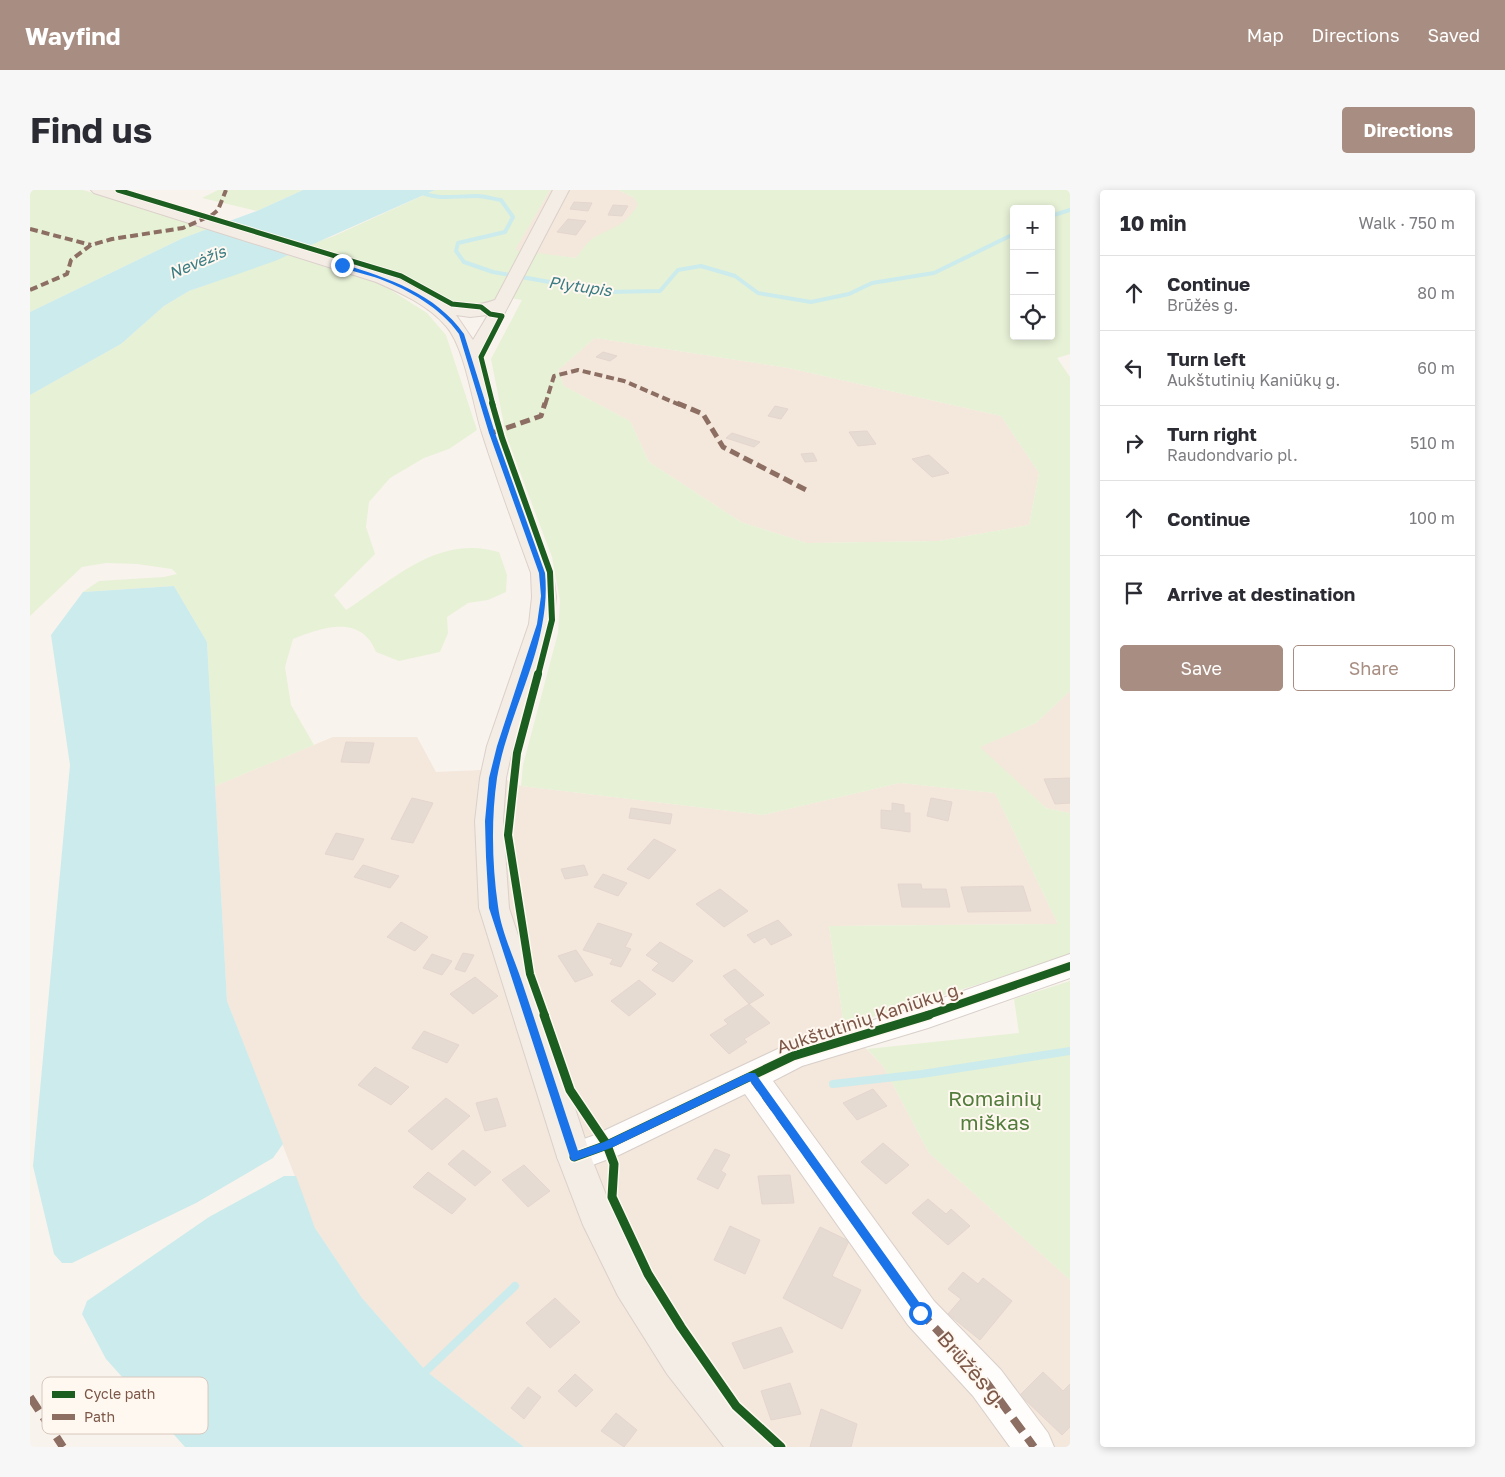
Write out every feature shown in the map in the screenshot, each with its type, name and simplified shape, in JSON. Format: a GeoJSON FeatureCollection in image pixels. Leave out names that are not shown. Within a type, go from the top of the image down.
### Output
{"type":"FeatureCollection","features":[{"type":"Feature","properties":{"kind":"main road"},"geometry":{"type":"LineString","coordinates":[[99,190],[174,212],[397,284],[436,307],[454,323],[466,343],[492,433],[542,573],[544,596],[541,624],[500,746],[493,778],[489,821],[494,908],[574,1156],[601,1225],[631,1284],[680,1362],[728,1423],[751,1447]]}},
{"type":"Feature","properties":{"kind":"main road"},"geometry":{"type":"LineString","coordinates":[[471,360],[561,190]]}},
{"type":"Feature","properties":{"kind":"main road"},"geometry":{"type":"LineString","coordinates":[[436,307],[470,312],[499,310]]}},
{"type":"Feature","properties":{"kind":"main road"},"geometry":{"type":"LineString","coordinates":[[454,323],[483,320],[499,310]]}},
{"type":"Feature","properties":{"kind":"main road"},"geometry":{"type":"LineString","coordinates":[[454,323],[470,312]]}},
{"type":"Feature","properties":{"kind":"street","name":"Aukštutinių Kaniūkų g."},"geometry":{"type":"LineString","coordinates":[[574,1156],[615,1142],[793,1056],[917,1019],[1070,966]]}},
{"type":"Feature","properties":{"kind":"street","name":"Brūžės g."},"geometry":{"type":"LineString","coordinates":[[751,1076],[920,1313],[987,1383],[1034,1447]]}},
{"type":"Feature","properties":{"kind":"shaded area"},"geometry":{"type":"Polygon","coordinates":[[[550,190],[618,190],[633,197],[639,205],[628,219],[616,229],[593,238],[576,258],[514,251],[550,190]]]}},
{"type":"Feature","properties":{"kind":"shaded area"},"geometry":{"type":"Polygon","coordinates":[[[595,338],[788,368],[1001,416],[1039,473],[1029,525],[938,541],[807,543],[741,522],[649,462],[630,421],[564,386],[558,370],[595,338]]]}},
{"type":"Feature","properties":{"kind":"shaded area"},"geometry":{"type":"Polygon","coordinates":[[[1070,691],[1070,813],[1046,808],[979,747],[1036,723],[1070,691]]]}},
{"type":"Feature","properties":{"kind":"shaded area"},"geometry":{"type":"Polygon","coordinates":[[[333,737],[417,737],[436,772],[483,770],[521,786],[763,815],[900,783],[995,793],[1058,924],[829,926],[844,1026],[883,1066],[929,1153],[1070,1280],[1070,1447],[524,1447],[426,1371],[362,1298],[315,1228],[227,1001],[215,786],[333,737]]]}},
{"type":"Feature","properties":{"kind":"green space"},"geometry":{"type":"Polygon","coordinates":[[[30,190],[83,190],[169,215],[167,216],[208,229],[183,238],[30,312],[30,190]]]}},
{"type":"Feature","properties":{"kind":"green space"},"geometry":{"type":"Polygon","coordinates":[[[218,190],[303,190],[257,211],[202,198],[218,190]]]}},
{"type":"Feature","properties":{"kind":"green space"},"geometry":{"type":"Polygon","coordinates":[[[435,190],[550,190],[515,250],[576,258],[589,241],[619,225],[638,205],[633,197],[618,190],[1070,190],[1070,354],[1057,358],[1070,377],[1070,691],[1036,723],[980,747],[1046,808],[1070,813],[1070,956],[844,1026],[829,926],[1058,924],[995,793],[900,783],[763,815],[521,786],[523,765],[558,633],[560,601],[552,557],[506,435],[491,359],[522,300],[498,296],[497,301],[491,305],[461,306],[403,275],[305,246],[334,236],[435,190]],[[595,338],[558,370],[564,386],[630,421],[649,462],[741,522],[807,543],[938,541],[1029,525],[1039,473],[1001,416],[788,368],[595,338]]]}},
{"type":"Feature","properties":{"kind":"green space"},"geometry":{"type":"Polygon","coordinates":[[[288,255],[383,285],[427,313],[446,335],[477,430],[449,449],[424,458],[390,478],[369,502],[366,527],[375,554],[334,595],[346,610],[421,561],[455,549],[472,548],[499,552],[507,575],[506,592],[488,600],[468,603],[447,617],[448,633],[440,652],[399,661],[376,652],[369,640],[361,632],[351,628],[340,627],[328,628],[293,639],[285,667],[291,705],[314,745],[215,786],[207,642],[174,586],[83,592],[99,581],[164,577],[177,574],[172,569],[137,564],[106,563],[82,567],[30,616],[30,395],[121,344],[164,306],[189,291],[288,255]]]}},
{"type":"Feature","properties":{"kind":"green space","name":"Romainių miškas"},"geometry":{"type":"Polygon","coordinates":[[[1070,981],[1070,1280],[929,1153],[883,1066],[867,1049],[1019,1033],[1014,999],[1070,981]]]}},
{"type":"Feature","properties":{"kind":"water","name":"Nevėžis"},"geometry":{"type":"Polygon","coordinates":[[[303,190],[435,190],[275,261],[189,291],[164,306],[121,344],[30,395],[30,312],[183,238],[257,211],[303,190]]]}},
{"type":"Feature","properties":{"kind":"water"},"geometry":{"type":"Polygon","coordinates":[[[174,586],[207,642],[227,1001],[283,1144],[273,1158],[196,1203],[72,1263],[62,1263],[54,1254],[33,1166],[70,765],[51,635],[83,592],[174,586]]]}},
{"type":"Feature","properties":{"kind":"water"},"geometry":{"type":"Polygon","coordinates":[[[284,1176],[296,1176],[315,1228],[362,1298],[426,1371],[524,1447],[185,1447],[173,1434],[208,1434],[208,1377],[122,1377],[106,1359],[82,1314],[87,1301],[209,1217],[284,1176]]]}},
{"type":"Feature","properties":{"kind":"pier"},"geometry":{"type":"Polygon","coordinates":[[[224,221],[309,247],[291,256],[204,228],[224,221]]]}},
{"type":"Feature","properties":{"kind":"building"},"geometry":{"type":"Polygon","coordinates":[[[574,202],[592,203],[588,211],[570,209],[574,202]]]}},
{"type":"Feature","properties":{"kind":"building"},"geometry":{"type":"Polygon","coordinates":[[[613,205],[628,206],[622,216],[608,215],[613,205]]]}},
{"type":"Feature","properties":{"kind":"building"},"geometry":{"type":"Polygon","coordinates":[[[568,219],[586,221],[576,235],[557,232],[568,219]]]}},
{"type":"Feature","properties":{"kind":"building"},"geometry":{"type":"Polygon","coordinates":[[[603,352],[617,356],[610,361],[596,357],[603,352]]]}},
{"type":"Feature","properties":{"kind":"building"},"geometry":{"type":"Polygon","coordinates":[[[775,406],[788,409],[781,419],[768,416],[775,406]]]}},
{"type":"Feature","properties":{"kind":"building"},"geometry":{"type":"Polygon","coordinates":[[[867,431],[876,444],[858,446],[849,432],[867,431]]]}},
{"type":"Feature","properties":{"kind":"building"},"geometry":{"type":"Polygon","coordinates":[[[732,433],[760,442],[754,447],[726,438],[732,433]]]}},
{"type":"Feature","properties":{"kind":"building"},"geometry":{"type":"Polygon","coordinates":[[[813,453],[817,461],[805,462],[801,454],[813,453]]]}},
{"type":"Feature","properties":{"kind":"building"},"geometry":{"type":"Polygon","coordinates":[[[929,455],[949,473],[932,477],[912,459],[929,455]]]}},
{"type":"Feature","properties":{"kind":"building"},"geometry":{"type":"Polygon","coordinates":[[[346,742],[374,743],[369,763],[341,762],[346,742]]]}},
{"type":"Feature","properties":{"kind":"building"},"geometry":{"type":"Polygon","coordinates":[[[1070,778],[1070,803],[1055,804],[1044,779],[1070,778]]]}},
{"type":"Feature","properties":{"kind":"building"},"geometry":{"type":"Polygon","coordinates":[[[412,798],[433,803],[413,843],[391,839],[412,798]]]}},
{"type":"Feature","properties":{"kind":"building"},"geometry":{"type":"Polygon","coordinates":[[[931,798],[952,802],[948,821],[927,816],[931,798]]]}},
{"type":"Feature","properties":{"kind":"building"},"geometry":{"type":"Polygon","coordinates":[[[892,803],[904,805],[904,813],[910,813],[910,832],[881,828],[881,810],[892,811],[892,803]]]}},
{"type":"Feature","properties":{"kind":"building"},"geometry":{"type":"Polygon","coordinates":[[[631,808],[672,814],[670,824],[629,818],[631,808]]]}},
{"type":"Feature","properties":{"kind":"building"},"geometry":{"type":"Polygon","coordinates":[[[336,833],[364,839],[353,860],[325,854],[336,833]]]}},
{"type":"Feature","properties":{"kind":"building"},"geometry":{"type":"Polygon","coordinates":[[[654,839],[676,850],[649,879],[627,869],[654,839]]]}},
{"type":"Feature","properties":{"kind":"building"},"geometry":{"type":"Polygon","coordinates":[[[363,865],[399,876],[390,888],[354,877],[363,865]]]}},
{"type":"Feature","properties":{"kind":"building"},"geometry":{"type":"Polygon","coordinates":[[[584,865],[588,875],[565,879],[561,869],[584,865]]]}},
{"type":"Feature","properties":{"kind":"building"},"geometry":{"type":"Polygon","coordinates":[[[603,874],[627,883],[618,896],[594,887],[603,874]]]}},
{"type":"Feature","properties":{"kind":"building"},"geometry":{"type":"Polygon","coordinates":[[[898,884],[921,884],[922,889],[946,889],[950,907],[902,907],[898,884]]]}},
{"type":"Feature","properties":{"kind":"building"},"geometry":{"type":"Polygon","coordinates":[[[1023,886],[1031,911],[968,912],[961,887],[1023,886]]]}},
{"type":"Feature","properties":{"kind":"building"},"geometry":{"type":"Polygon","coordinates":[[[720,889],[748,911],[724,927],[696,904],[720,889]]]}},
{"type":"Feature","properties":{"kind":"building"},"geometry":{"type":"Polygon","coordinates":[[[778,920],[792,935],[771,945],[765,937],[754,943],[747,935],[778,920]]]}},
{"type":"Feature","properties":{"kind":"building"},"geometry":{"type":"Polygon","coordinates":[[[401,922],[428,937],[415,951],[387,937],[401,922]]]}},
{"type":"Feature","properties":{"kind":"building"},"geometry":{"type":"Polygon","coordinates":[[[598,923],[632,934],[625,947],[631,949],[621,967],[610,964],[613,959],[583,950],[598,923]]]}},
{"type":"Feature","properties":{"kind":"building"},"geometry":{"type":"Polygon","coordinates":[[[660,942],[693,961],[673,982],[652,970],[659,963],[646,955],[660,942]]]}},
{"type":"Feature","properties":{"kind":"building"},"geometry":{"type":"Polygon","coordinates":[[[576,950],[593,975],[575,982],[558,956],[576,950]]]}},
{"type":"Feature","properties":{"kind":"building"},"geometry":{"type":"Polygon","coordinates":[[[463,953],[474,955],[465,972],[455,969],[463,953]]]}},
{"type":"Feature","properties":{"kind":"building"},"geometry":{"type":"Polygon","coordinates":[[[432,954],[452,961],[442,975],[423,968],[432,954]]]}},
{"type":"Feature","properties":{"kind":"building"},"geometry":{"type":"Polygon","coordinates":[[[735,969],[764,995],[749,1004],[723,976],[735,969]]]}},
{"type":"Feature","properties":{"kind":"building"},"geometry":{"type":"Polygon","coordinates":[[[475,977],[498,996],[473,1014],[450,994],[475,977]]]}},
{"type":"Feature","properties":{"kind":"building"},"geometry":{"type":"Polygon","coordinates":[[[639,980],[656,994],[629,1016],[611,1001],[639,980]]]}},
{"type":"Feature","properties":{"kind":"building"},"geometry":{"type":"Polygon","coordinates":[[[749,1004],[770,1023],[744,1039],[747,1042],[729,1054],[710,1035],[728,1024],[724,1020],[749,1004]]]}},
{"type":"Feature","properties":{"kind":"building"},"geometry":{"type":"Polygon","coordinates":[[[424,1031],[459,1045],[447,1063],[412,1048],[424,1031]]]}},
{"type":"Feature","properties":{"kind":"building"},"geometry":{"type":"Polygon","coordinates":[[[375,1067],[409,1087],[391,1105],[358,1085],[375,1067]]]}},
{"type":"Feature","properties":{"kind":"building"},"geometry":{"type":"Polygon","coordinates":[[[873,1089],[887,1106],[857,1120],[843,1103],[873,1089]]]}},
{"type":"Feature","properties":{"kind":"building"},"geometry":{"type":"Polygon","coordinates":[[[446,1098],[470,1116],[432,1150],[408,1131],[446,1098]]]}},
{"type":"Feature","properties":{"kind":"building"},"geometry":{"type":"Polygon","coordinates":[[[497,1098],[506,1126],[485,1131],[476,1103],[497,1098]]]}},
{"type":"Feature","properties":{"kind":"building"},"geometry":{"type":"Polygon","coordinates":[[[883,1143],[909,1165],[886,1184],[861,1162],[883,1143]]]}},
{"type":"Feature","properties":{"kind":"building"},"geometry":{"type":"Polygon","coordinates":[[[715,1149],[730,1155],[721,1171],[726,1174],[718,1189],[697,1179],[715,1149]]]}},
{"type":"Feature","properties":{"kind":"building"},"geometry":{"type":"Polygon","coordinates":[[[463,1150],[491,1172],[475,1186],[448,1164],[463,1150]]]}},
{"type":"Feature","properties":{"kind":"building"},"geometry":{"type":"Polygon","coordinates":[[[524,1165],[550,1191],[528,1207],[502,1180],[524,1165]]]}},
{"type":"Feature","properties":{"kind":"building"},"geometry":{"type":"Polygon","coordinates":[[[428,1172],[466,1199],[452,1214],[413,1187],[428,1172]]]}},
{"type":"Feature","properties":{"kind":"building"},"geometry":{"type":"Polygon","coordinates":[[[790,1175],[794,1203],[762,1204],[758,1176],[790,1175]]]}},
{"type":"Feature","properties":{"kind":"building"},"geometry":{"type":"Polygon","coordinates":[[[928,1199],[946,1214],[951,1209],[970,1226],[948,1245],[912,1213],[928,1199]]]}},
{"type":"Feature","properties":{"kind":"building"},"geometry":{"type":"Polygon","coordinates":[[[730,1226],[760,1240],[745,1274],[714,1260],[730,1226]]]}},
{"type":"Feature","properties":{"kind":"building"},"geometry":{"type":"Polygon","coordinates":[[[820,1227],[849,1241],[832,1276],[861,1290],[842,1329],[783,1298],[820,1227]]]}},
{"type":"Feature","properties":{"kind":"building"},"geometry":{"type":"Polygon","coordinates":[[[963,1272],[978,1284],[983,1278],[1012,1301],[980,1340],[948,1314],[961,1299],[948,1289],[963,1272]]]}},
{"type":"Feature","properties":{"kind":"building"},"geometry":{"type":"Polygon","coordinates":[[[555,1298],[580,1322],[550,1348],[526,1323],[555,1298]]]}},
{"type":"Feature","properties":{"kind":"building"},"geometry":{"type":"Polygon","coordinates":[[[781,1327],[793,1352],[744,1369],[732,1343],[781,1327]]]}},
{"type":"Feature","properties":{"kind":"building"},"geometry":{"type":"Polygon","coordinates":[[[1043,1372],[1063,1391],[1070,1384],[1070,1427],[1062,1435],[1020,1395],[1043,1372]]]}},
{"type":"Feature","properties":{"kind":"building"},"geometry":{"type":"Polygon","coordinates":[[[575,1374],[593,1390],[576,1407],[558,1391],[575,1374]]]}},
{"type":"Feature","properties":{"kind":"building"},"geometry":{"type":"Polygon","coordinates":[[[790,1383],[801,1414],[771,1420],[761,1391],[790,1383]]]}},
{"type":"Feature","properties":{"kind":"building"},"geometry":{"type":"Polygon","coordinates":[[[528,1387],[541,1397],[524,1419],[511,1408],[528,1387]]]}},
{"type":"Feature","properties":{"kind":"building"},"geometry":{"type":"Polygon","coordinates":[[[821,1409],[857,1424],[851,1447],[810,1447],[821,1409]]]}},
{"type":"Feature","properties":{"kind":"building"},"geometry":{"type":"Polygon","coordinates":[[[616,1413],[637,1430],[624,1447],[601,1431],[616,1413]]]}},
{"type":"Feature","properties":{"kind":"waterway","name":"Plytupis"},"geometry":{"type":"LineString","coordinates":[[414,190],[438,197],[480,196],[501,200],[513,217],[505,232],[458,243],[456,251],[464,262],[493,272],[606,292],[660,291],[678,270],[701,266],[735,276],[758,293],[811,302],[849,294],[872,283],[934,273],[1010,236]]}},
{"type":"Feature","properties":{"kind":"waterway","name":"Plytupis"},"geometry":{"type":"LineString","coordinates":[[1055,215],[1070,210]]}},
{"type":"Feature","properties":{"kind":"waterway"},"geometry":{"type":"LineString","coordinates":[[833,1084],[922,1074],[1070,1051]]}},
{"type":"Feature","properties":{"kind":"waterway"},"geometry":{"type":"LineString","coordinates":[[426,1371],[515,1286]]}},
{"type":"Feature","properties":{"kind":"marked path"},"geometry":{"type":"LineString","coordinates":[[30,290],[67,274],[71,260],[91,245],[112,239],[183,228],[212,215],[218,210],[226,190]]}},
{"type":"Feature","properties":{"kind":"marked path"},"geometry":{"type":"LineString","coordinates":[[30,229],[91,245]]}},
{"type":"Feature","properties":{"kind":"marked path"},"geometry":{"type":"LineString","coordinates":[[492,433],[541,416],[554,376],[578,370],[624,381],[703,414],[723,447],[808,491]]}},
{"type":"Feature","properties":{"kind":"marked path"},"geometry":{"type":"LineString","coordinates":[[751,1076],[921,1313],[987,1383],[1034,1447]]}},
{"type":"Feature","properties":{"kind":"marked path"},"geometry":{"type":"LineString","coordinates":[[30,1397],[42,1415]]}},
{"type":"Feature","properties":{"kind":"marked path"},"geometry":{"type":"LineString","coordinates":[[54,1434],[63,1447]]}},
{"type":"Feature","properties":{"kind":"cycle path"},"geometry":{"type":"LineString","coordinates":[[118,190],[401,276],[452,304],[481,307],[490,314],[502,316],[481,357],[481,363],[502,438],[550,572],[552,620],[517,753],[508,835],[530,974],[570,1090],[607,1145],[614,1164],[612,1197],[648,1274],[681,1327],[736,1406],[781,1447]]}},
{"type":"Feature","properties":{"kind":"cycle path"},"geometry":{"type":"LineString","coordinates":[[574,1157],[607,1145],[793,1056],[917,1019],[1070,966]]}},
{"type":"Feature","properties":{"kind":"route"},"geometry":{"type":"LineString","coordinates":[[342,265],[382,278],[411,291],[436,307],[454,323],[462,334],[492,433],[542,573],[544,596],[541,624],[500,746],[493,778],[489,821],[490,857],[494,908],[574,1156],[588,1153],[607,1145],[751,1076],[920,1313]]}}]}
